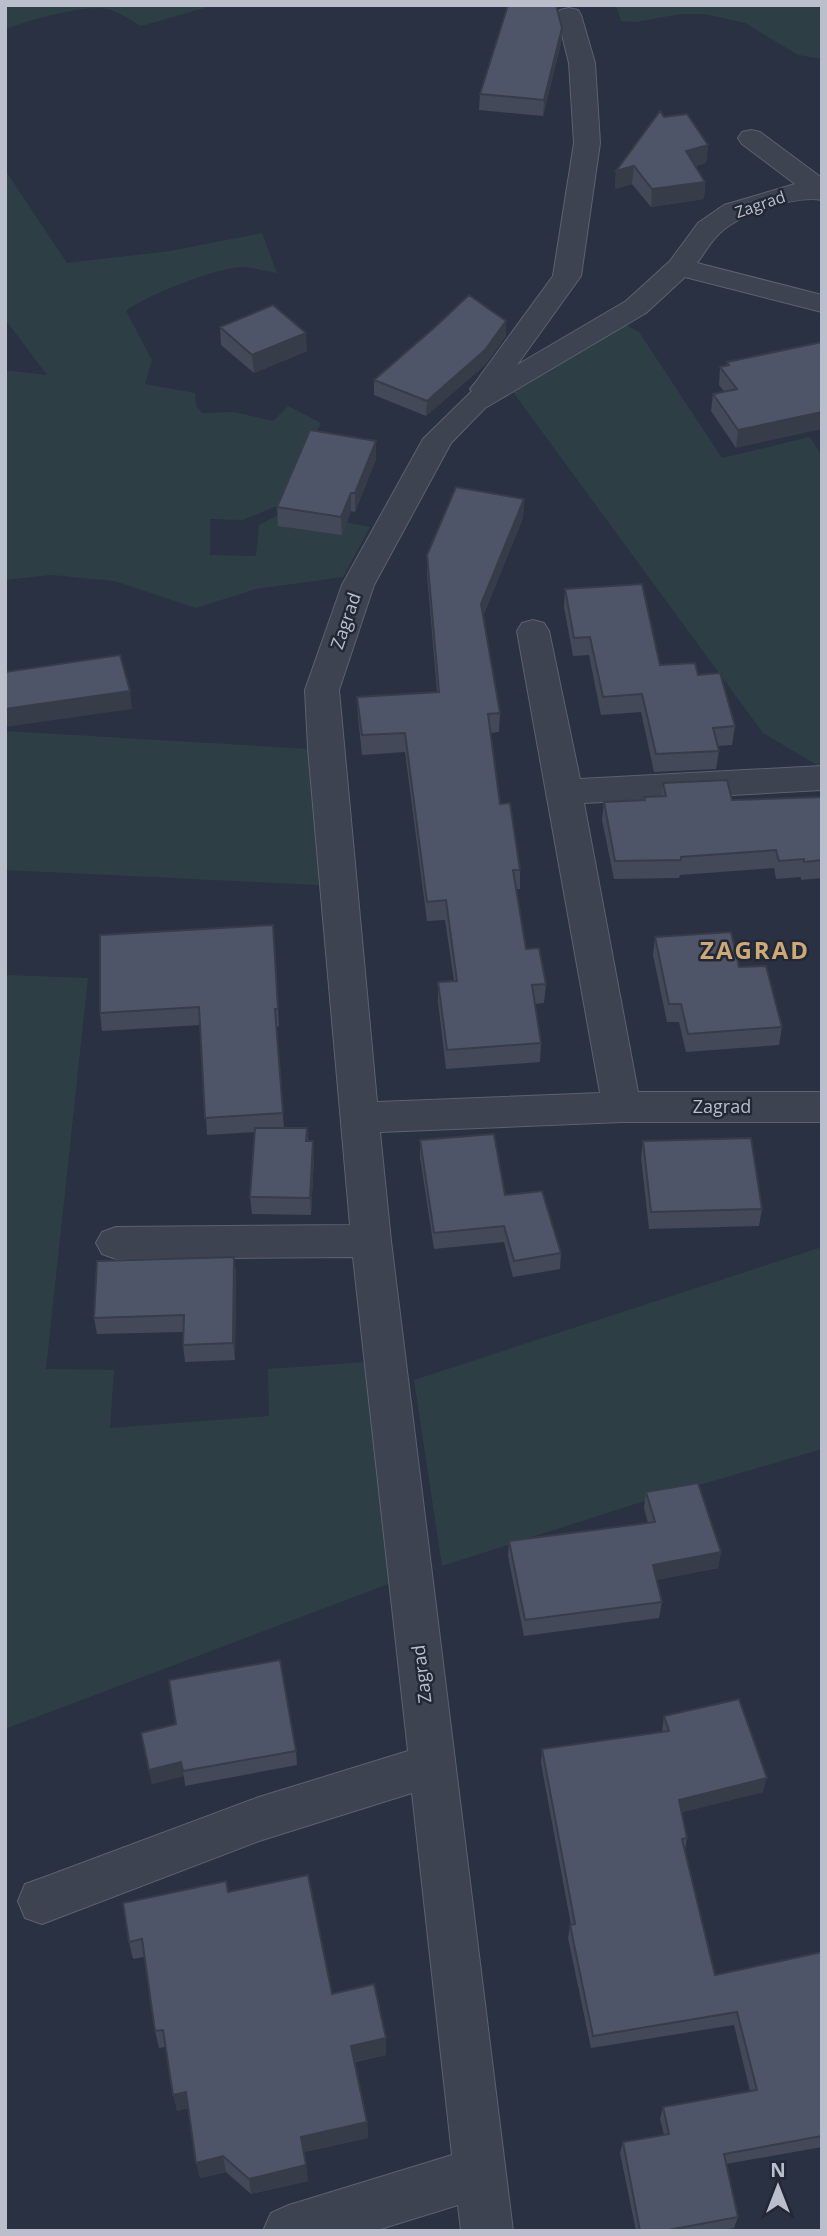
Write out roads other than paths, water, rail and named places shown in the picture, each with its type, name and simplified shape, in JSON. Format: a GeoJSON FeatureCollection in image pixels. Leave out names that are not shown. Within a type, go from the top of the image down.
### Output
{"type":"FeatureCollection","features":[{"type":"Feature","properties":{"kind":"street"},"geometry":{"type":"LineString","coordinates":[[475,402],[566,276],[587,143],[582,63],[569,15]]}},
{"type":"Feature","properties":{"kind":"street"},"geometry":{"type":"LineString","coordinates":[[751,138],[816,188]]}},
{"type":"Feature","properties":{"kind":"street","name":"Zagrad"},"geometry":{"type":"LineString","coordinates":[[487,2231],[370,1241],[322,690],[358,585],[438,439],[475,402],[636,307],[680,267],[708,229],[734,211],[816,188]]}},
{"type":"Feature","properties":{"kind":"street"},"geometry":{"type":"LineString","coordinates":[[680,267],[822,304]]}},
{"type":"Feature","properties":{"kind":"street"},"geometry":{"type":"LineString","coordinates":[[533,631],[622,1107]]}},
{"type":"Feature","properties":{"kind":"street"},"geometry":{"type":"LineString","coordinates":[[565,792],[822,778]]}},
{"type":"Feature","properties":{"kind":"street","name":"Zagrad"},"geometry":{"type":"LineString","coordinates":[[360,1118],[622,1107],[822,1107]]}},
{"type":"Feature","properties":{"kind":"street"},"geometry":{"type":"LineString","coordinates":[[116,1243],[370,1241]]}},
{"type":"Feature","properties":{"kind":"street"},"geometry":{"type":"LineString","coordinates":[[42,1901],[259,1819],[433,1765]]}},
{"type":"Feature","properties":{"kind":"street"},"geometry":{"type":"LineString","coordinates":[[289,2231],[480,2172]]}},
{"type":"Feature","properties":{"kind":"district","name":"ZAGRAD"},"geometry":{"type":"Point","coordinates":[755,951]}}]}
